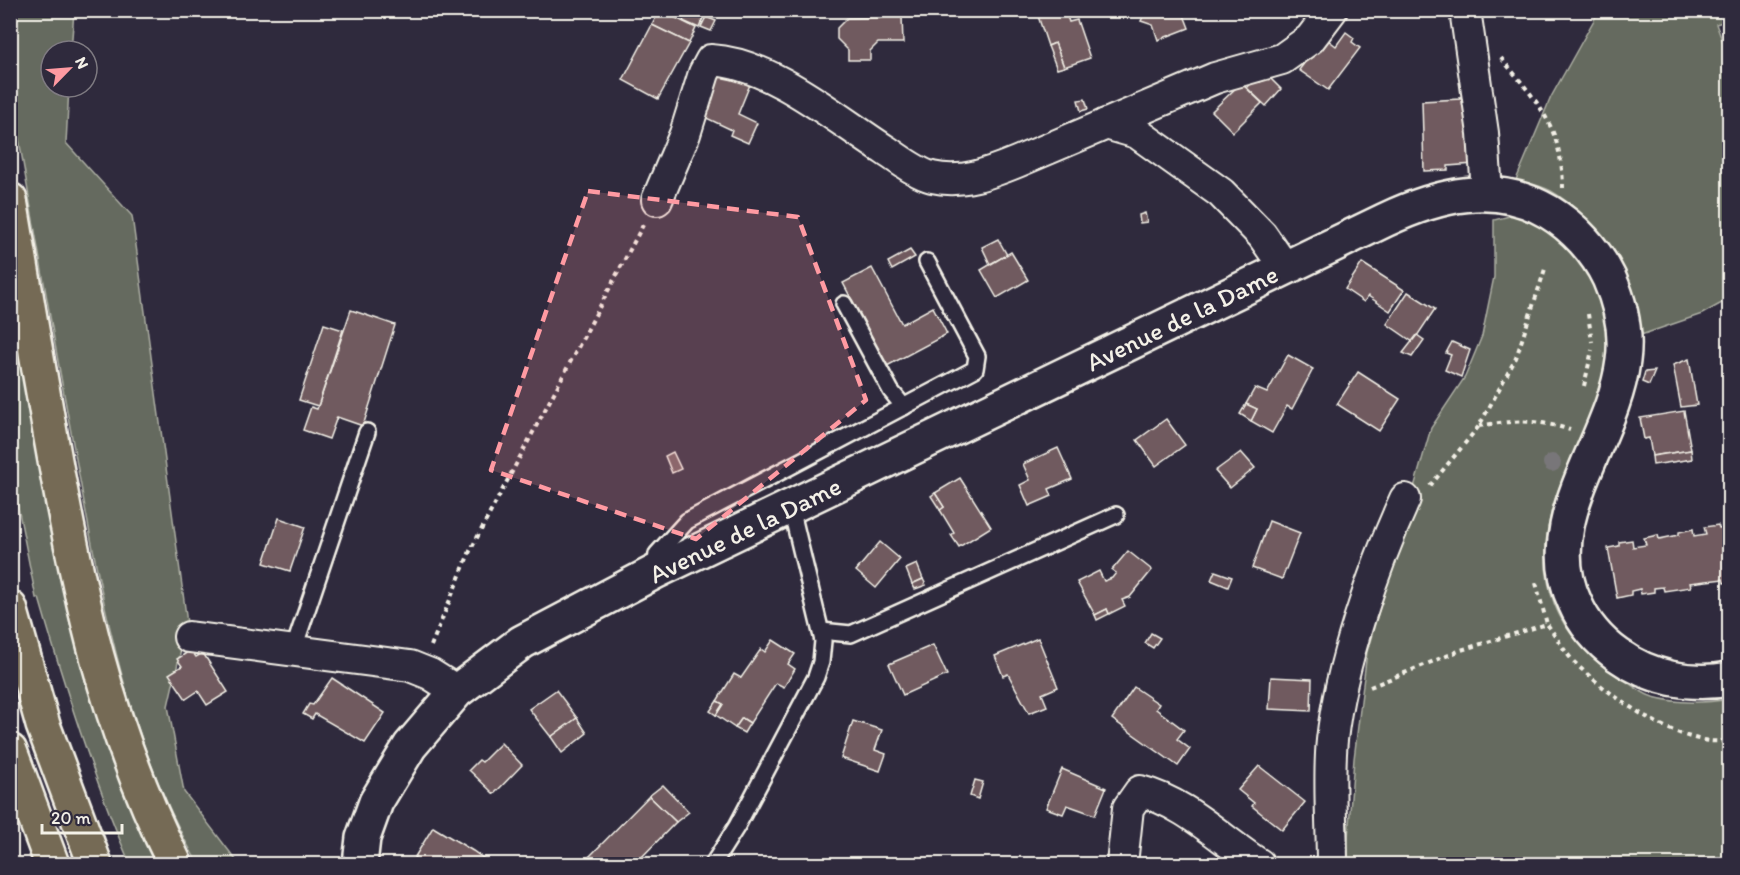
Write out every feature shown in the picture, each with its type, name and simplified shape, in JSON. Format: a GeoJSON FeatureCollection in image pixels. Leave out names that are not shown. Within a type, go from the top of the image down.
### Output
{"type":"FeatureCollection","features":[{"type":"Feature","properties":{"kind":"highway"},"geometry":{"type":"LineString","coordinates":[[10,200],[83,610],[111,709],[150,810],[175,864]]}},
{"type":"Feature","properties":{"kind":"highway"},"geometry":{"type":"LineString","coordinates":[[10,608],[43,725],[95,864]]}},
{"type":"Feature","properties":{"kind":"highway"},"geometry":{"type":"LineString","coordinates":[[10,751],[52,864]]}},
{"type":"Feature","properties":{"kind":"main road","name":"Avenue de la Dame"},"geometry":{"type":"LineString","coordinates":[[358,862],[368,820],[385,785],[420,733],[457,691],[522,642],[655,572],[1284,268],[1411,209],[1454,195],[1487,193],[1528,202],[1551,213],[1571,229],[1599,261],[1621,311],[1624,342],[1619,383],[1565,535],[1565,573],[1577,609],[1602,642],[1640,669],[1691,681],[1730,679]]}},
{"type":"Feature","properties":{"kind":"street"},"geometry":{"type":"LineString","coordinates":[[657,200],[685,134],[704,73],[711,60],[731,61],[787,86],[907,165],[931,177],[958,179],[985,175],[1215,78],[1282,59],[1310,39],[1332,10]]}},
{"type":"Feature","properties":{"kind":"street"},"geometry":{"type":"LineString","coordinates":[[1465,10],[1483,133],[1487,193]]}},
{"type":"Feature","properties":{"kind":"street"},"geometry":{"type":"LineString","coordinates":[[1106,124],[1137,133],[1221,193],[1262,235],[1284,268]]}},
{"type":"Feature","properties":{"kind":"street"},"geometry":{"type":"LineString","coordinates":[[1332,864],[1332,741],[1340,699],[1352,649],[1392,529],[1406,499]]}},
{"type":"Feature","properties":{"kind":"street"},"geometry":{"type":"LineString","coordinates":[[189,637],[401,664],[430,674],[457,691]]}},
{"type":"Feature","properties":{"kind":"street"},"geometry":{"type":"LineString","coordinates":[[1122,864],[1128,808],[1140,791],[1162,797],[1179,806],[1259,864]]}},
{"type":"Feature","properties":{"kind":"lane"},"geometry":{"type":"LineString","coordinates":[[655,572],[657,554],[687,521],[975,369],[977,356],[927,262]]}},
{"type":"Feature","properties":{"kind":"lane"},"geometry":{"type":"LineString","coordinates":[[844,304],[891,391],[903,407]]}},
{"type":"Feature","properties":{"kind":"lane"},"geometry":{"type":"LineString","coordinates":[[293,651],[368,432]]}},
{"type":"Feature","properties":{"kind":"lane"},"geometry":{"type":"LineString","coordinates":[[713,864],[737,826],[816,677],[823,652],[821,631],[791,508]]}},
{"type":"Feature","properties":{"kind":"lane"},"geometry":{"type":"LineString","coordinates":[[821,631],[850,634],[1116,515]]}},
{"type":"Feature","properties":{"kind":"path"},"geometry":{"type":"LineString","coordinates":[[1498,55],[1550,120],[1563,162],[1563,192]]}},
{"type":"Feature","properties":{"kind":"path"},"geometry":{"type":"LineString","coordinates":[[430,674],[431,646],[470,551],[657,200]]}},
{"type":"Feature","properties":{"kind":"path"},"geometry":{"type":"LineString","coordinates":[[1406,499],[1426,490],[1479,426],[1516,358],[1546,266]]}},
{"type":"Feature","properties":{"kind":"path"},"geometry":{"type":"LineString","coordinates":[[1583,392],[1593,346],[1587,308]]}},
{"type":"Feature","properties":{"kind":"path"},"geometry":{"type":"LineString","coordinates":[[1479,426],[1504,422],[1543,421],[1571,430]]}},
{"type":"Feature","properties":{"kind":"path"},"geometry":{"type":"LineString","coordinates":[[1567,440],[1574,421]]}},
{"type":"Feature","properties":{"kind":"path"},"geometry":{"type":"LineString","coordinates":[[1534,572],[1537,593],[1547,624],[1572,660],[1617,699],[1693,738],[1730,740]]}},
{"type":"Feature","properties":{"kind":"path"},"geometry":{"type":"LineString","coordinates":[[1340,699],[1461,650],[1547,624]]}},
{"type":"Feature","properties":{"kind":"highlighted area"},"geometry":{"type":"Polygon","coordinates":[[[588,191],[798,217],[866,400],[696,539],[491,470],[588,191]]]}},
{"type":"Feature","properties":{"kind":"green space"},"geometry":{"type":"Polygon","coordinates":[[[10,11],[74,11],[72,39],[39,39],[39,99],[68,99],[66,143],[132,216],[187,623],[168,706],[184,792],[239,864],[198,864],[173,816],[152,768],[135,718],[107,616],[96,564],[11,93],[10,11]]]}},
{"type":"Feature","properties":{"kind":"green space"},"geometry":{"type":"Polygon","coordinates":[[[1599,11],[1729,11],[1729,20],[1716,24],[1730,61],[1729,299],[1702,314],[1638,336],[1616,274],[1597,236],[1585,219],[1570,204],[1551,191],[1516,180],[1551,97],[1599,11]]]}},
{"type":"Feature","properties":{"kind":"green space"},"geometry":{"type":"Polygon","coordinates":[[[1517,214],[1549,230],[1581,262],[1601,300],[1606,320],[1608,342],[1601,386],[1560,485],[1550,518],[1546,541],[1546,563],[1555,604],[1576,640],[1592,656],[1642,692],[1653,697],[1682,702],[1729,699],[1729,864],[1346,864],[1354,759],[1367,652],[1431,428],[1465,377],[1482,336],[1494,277],[1494,220],[1517,214]]]}},
{"type":"Feature","properties":{"kind":"green space"},"geometry":{"type":"Polygon","coordinates":[[[10,264],[162,864],[130,864],[92,766],[39,598],[36,598],[11,472],[10,264]]]}},
{"type":"Feature","properties":{"kind":"building"},"geometry":{"type":"Polygon","coordinates":[[[660,10],[696,28],[689,43],[652,25],[660,10]]]}},
{"type":"Feature","properties":{"kind":"building"},"geometry":{"type":"Polygon","coordinates":[[[688,10],[705,13],[699,28],[683,21],[688,10]]]}},
{"type":"Feature","properties":{"kind":"building"},"geometry":{"type":"Polygon","coordinates":[[[1036,10],[1065,10],[1069,22],[1077,20],[1090,58],[1064,67],[1055,43],[1048,46],[1036,10]]]}},
{"type":"Feature","properties":{"kind":"building"},"geometry":{"type":"Polygon","coordinates":[[[1146,10],[1182,10],[1189,28],[1158,40],[1153,25],[1141,21],[1146,10]]]}},
{"type":"Feature","properties":{"kind":"building"},"geometry":{"type":"Polygon","coordinates":[[[706,17],[716,21],[711,31],[701,27],[706,17]]]}},
{"type":"Feature","properties":{"kind":"building"},"geometry":{"type":"Polygon","coordinates":[[[902,17],[903,43],[878,43],[870,51],[870,60],[848,60],[848,50],[837,39],[837,28],[847,18],[902,17]]]}},
{"type":"Feature","properties":{"kind":"building"},"geometry":{"type":"Polygon","coordinates":[[[652,25],[689,43],[658,99],[623,80],[652,25]]]}},
{"type":"Feature","properties":{"kind":"building"},"geometry":{"type":"Polygon","coordinates":[[[1346,32],[1354,38],[1352,42],[1360,48],[1328,90],[1299,70],[1324,37],[1336,46],[1346,32]]]}},
{"type":"Feature","properties":{"kind":"building"},"geometry":{"type":"Polygon","coordinates":[[[1055,43],[1064,67],[1057,69],[1048,46],[1055,43]]]}},
{"type":"Feature","properties":{"kind":"building"},"geometry":{"type":"Polygon","coordinates":[[[720,68],[751,82],[738,114],[757,123],[748,143],[730,135],[732,130],[700,115],[720,68]]]}},
{"type":"Feature","properties":{"kind":"building"},"geometry":{"type":"Polygon","coordinates":[[[1266,74],[1281,89],[1266,106],[1247,88],[1256,78],[1260,82],[1266,74]]]}},
{"type":"Feature","properties":{"kind":"building"},"geometry":{"type":"Polygon","coordinates":[[[1241,83],[1262,103],[1233,132],[1212,111],[1241,83]]]}},
{"type":"Feature","properties":{"kind":"building"},"geometry":{"type":"Polygon","coordinates":[[[1472,96],[1474,164],[1448,166],[1448,170],[1424,171],[1422,101],[1472,96]]]}},
{"type":"Feature","properties":{"kind":"building"},"geometry":{"type":"Polygon","coordinates":[[[1085,99],[1088,109],[1081,111],[1078,100],[1085,99]]]}},
{"type":"Feature","properties":{"kind":"building"},"geometry":{"type":"Polygon","coordinates":[[[1145,213],[1147,222],[1140,223],[1139,215],[1145,213]]]}},
{"type":"Feature","properties":{"kind":"building"},"geometry":{"type":"Polygon","coordinates":[[[998,239],[1007,255],[990,264],[982,247],[998,239]]]}},
{"type":"Feature","properties":{"kind":"building"},"geometry":{"type":"Polygon","coordinates":[[[910,250],[915,257],[892,270],[888,262],[910,250]]]}},
{"type":"Feature","properties":{"kind":"building"},"geometry":{"type":"Polygon","coordinates":[[[1011,252],[1028,280],[997,298],[981,270],[1011,252]]]}},
{"type":"Feature","properties":{"kind":"building"},"geometry":{"type":"Polygon","coordinates":[[[1362,263],[1404,290],[1390,311],[1368,296],[1364,302],[1345,289],[1362,263]]]}},
{"type":"Feature","properties":{"kind":"building"},"geometry":{"type":"Polygon","coordinates":[[[872,268],[902,324],[933,307],[947,334],[887,366],[843,283],[872,268]]]}},
{"type":"Feature","properties":{"kind":"building"},"geometry":{"type":"Polygon","coordinates":[[[1408,292],[1435,309],[1413,342],[1387,324],[1408,292]]]}},
{"type":"Feature","properties":{"kind":"building"},"geometry":{"type":"Polygon","coordinates":[[[351,310],[395,325],[363,426],[337,417],[329,439],[303,430],[311,407],[317,409],[351,310]]]}},
{"type":"Feature","properties":{"kind":"building"},"geometry":{"type":"Polygon","coordinates":[[[324,324],[343,330],[318,406],[299,400],[324,324]]]}},
{"type":"Feature","properties":{"kind":"building"},"geometry":{"type":"Polygon","coordinates":[[[1417,335],[1424,340],[1412,357],[1403,353],[1417,335]]]}},
{"type":"Feature","properties":{"kind":"building"},"geometry":{"type":"Polygon","coordinates":[[[1452,342],[1470,350],[1461,377],[1445,370],[1451,355],[1446,353],[1452,342]]]}},
{"type":"Feature","properties":{"kind":"building"},"geometry":{"type":"Polygon","coordinates":[[[1288,355],[1313,369],[1292,409],[1287,406],[1272,433],[1251,421],[1257,409],[1246,404],[1255,388],[1267,393],[1288,355]]]}},
{"type":"Feature","properties":{"kind":"building"},"geometry":{"type":"Polygon","coordinates":[[[1689,359],[1697,405],[1681,407],[1673,365],[1689,359]]]}},
{"type":"Feature","properties":{"kind":"building"},"geometry":{"type":"Polygon","coordinates":[[[1655,371],[1649,385],[1642,382],[1645,372],[1655,371]]]}},
{"type":"Feature","properties":{"kind":"building"},"geometry":{"type":"Polygon","coordinates":[[[1358,372],[1400,399],[1379,431],[1337,404],[1358,372]]]}},
{"type":"Feature","properties":{"kind":"building"},"geometry":{"type":"Polygon","coordinates":[[[1246,404],[1257,409],[1251,421],[1240,414],[1246,404]]]}},
{"type":"Feature","properties":{"kind":"building"},"geometry":{"type":"Polygon","coordinates":[[[1684,411],[1691,450],[1652,456],[1649,438],[1644,439],[1640,418],[1684,411]]]}},
{"type":"Feature","properties":{"kind":"building"},"geometry":{"type":"Polygon","coordinates":[[[1166,419],[1185,445],[1156,466],[1137,440],[1166,419]]]}},
{"type":"Feature","properties":{"kind":"building"},"geometry":{"type":"Polygon","coordinates":[[[1058,448],[1072,479],[1049,489],[1052,496],[1029,506],[1020,485],[1030,480],[1023,464],[1058,448]]]}},
{"type":"Feature","properties":{"kind":"building"},"geometry":{"type":"Polygon","coordinates":[[[1691,450],[1692,459],[1653,465],[1652,456],[1691,450]]]}},
{"type":"Feature","properties":{"kind":"building"},"geometry":{"type":"Polygon","coordinates":[[[673,452],[681,469],[672,473],[665,456],[673,452]]]}},
{"type":"Feature","properties":{"kind":"building"},"geometry":{"type":"Polygon","coordinates":[[[1241,452],[1255,468],[1230,488],[1215,471],[1241,452]]]}},
{"type":"Feature","properties":{"kind":"building"},"geometry":{"type":"Polygon","coordinates":[[[960,478],[991,527],[959,547],[951,535],[954,533],[940,510],[944,507],[935,493],[960,478]]]}},
{"type":"Feature","properties":{"kind":"building"},"geometry":{"type":"Polygon","coordinates":[[[935,493],[944,507],[940,510],[931,496],[935,493]]]}},
{"type":"Feature","properties":{"kind":"building"},"geometry":{"type":"Polygon","coordinates":[[[279,518],[305,527],[290,571],[264,563],[279,518]]]}},
{"type":"Feature","properties":{"kind":"building"},"geometry":{"type":"Polygon","coordinates":[[[1269,521],[1300,533],[1282,579],[1252,568],[1269,521]]]}},
{"type":"Feature","properties":{"kind":"building"},"geometry":{"type":"Polygon","coordinates":[[[1718,525],[1719,528],[1730,527],[1730,582],[1724,583],[1723,579],[1690,583],[1691,587],[1664,591],[1663,587],[1654,588],[1654,592],[1641,594],[1640,589],[1631,591],[1631,595],[1617,598],[1608,548],[1619,546],[1619,542],[1632,540],[1633,547],[1646,545],[1644,538],[1658,535],[1659,539],[1679,535],[1679,532],[1693,529],[1694,536],[1706,534],[1704,527],[1718,525]]]}},
{"type":"Feature","properties":{"kind":"building"},"geometry":{"type":"Polygon","coordinates":[[[880,542],[900,559],[876,588],[856,571],[880,542]]]}},
{"type":"Feature","properties":{"kind":"building"},"geometry":{"type":"Polygon","coordinates":[[[1128,551],[1152,570],[1130,597],[1122,600],[1125,606],[1109,614],[1107,609],[1095,615],[1077,582],[1099,571],[1104,581],[1112,578],[1116,573],[1112,570],[1128,551]]]}},
{"type":"Feature","properties":{"kind":"building"},"geometry":{"type":"Polygon","coordinates":[[[917,564],[923,579],[912,584],[906,569],[917,564]]]}},
{"type":"Feature","properties":{"kind":"building"},"geometry":{"type":"Polygon","coordinates":[[[1215,571],[1232,577],[1228,587],[1211,580],[1215,571]]]}},
{"type":"Feature","properties":{"kind":"building"},"geometry":{"type":"Polygon","coordinates":[[[923,579],[926,585],[915,589],[912,584],[923,579]]]}},
{"type":"Feature","properties":{"kind":"building"},"geometry":{"type":"Polygon","coordinates":[[[1107,609],[1109,614],[1097,620],[1095,615],[1107,609]]]}},
{"type":"Feature","properties":{"kind":"building"},"geometry":{"type":"Polygon","coordinates":[[[1151,633],[1160,638],[1153,648],[1145,643],[1151,633]]]}},
{"type":"Feature","properties":{"kind":"building"},"geometry":{"type":"Polygon","coordinates":[[[1038,638],[1058,687],[1042,694],[1047,706],[1029,713],[1008,674],[1003,676],[995,656],[1038,638]]]}},
{"type":"Feature","properties":{"kind":"building"},"geometry":{"type":"Polygon","coordinates":[[[773,640],[795,654],[788,664],[795,669],[784,687],[776,683],[750,723],[742,718],[735,728],[716,715],[723,704],[717,701],[734,674],[741,678],[761,649],[765,652],[773,640]]]}},
{"type":"Feature","properties":{"kind":"building"},"geometry":{"type":"Polygon","coordinates":[[[933,645],[947,675],[903,695],[889,664],[933,645]]]}},
{"type":"Feature","properties":{"kind":"building"},"geometry":{"type":"Polygon","coordinates":[[[191,650],[196,657],[203,653],[228,692],[207,705],[198,691],[186,699],[169,674],[182,666],[177,659],[191,650]]]}},
{"type":"Feature","properties":{"kind":"building"},"geometry":{"type":"Polygon","coordinates":[[[1271,677],[1312,679],[1311,711],[1269,709],[1271,677]]]}},
{"type":"Feature","properties":{"kind":"building"},"geometry":{"type":"Polygon","coordinates":[[[332,678],[385,713],[365,743],[315,714],[312,719],[303,714],[309,704],[313,705],[332,678]]]}},
{"type":"Feature","properties":{"kind":"building"},"geometry":{"type":"Polygon","coordinates":[[[1134,687],[1159,704],[1156,709],[1184,730],[1177,739],[1190,749],[1178,766],[1112,719],[1134,687]]]}},
{"type":"Feature","properties":{"kind":"building"},"geometry":{"type":"Polygon","coordinates":[[[556,690],[577,718],[551,737],[529,709],[556,690]]]}},
{"type":"Feature","properties":{"kind":"building"},"geometry":{"type":"Polygon","coordinates":[[[717,701],[723,704],[716,715],[710,711],[717,701]]]}},
{"type":"Feature","properties":{"kind":"building"},"geometry":{"type":"Polygon","coordinates":[[[577,718],[587,733],[562,753],[551,737],[577,718]]]}},
{"type":"Feature","properties":{"kind":"building"},"geometry":{"type":"Polygon","coordinates":[[[742,718],[750,723],[744,733],[735,728],[742,718]]]}},
{"type":"Feature","properties":{"kind":"building"},"geometry":{"type":"Polygon","coordinates":[[[853,721],[882,730],[875,750],[886,754],[880,771],[841,758],[853,721]]]}},
{"type":"Feature","properties":{"kind":"building"},"geometry":{"type":"Polygon","coordinates":[[[501,743],[522,765],[494,794],[469,770],[479,760],[482,762],[501,743]]]}},
{"type":"Feature","properties":{"kind":"building"},"geometry":{"type":"Polygon","coordinates":[[[1259,766],[1305,802],[1282,830],[1252,806],[1254,803],[1238,790],[1259,766]]]}},
{"type":"Feature","properties":{"kind":"building"},"geometry":{"type":"Polygon","coordinates":[[[1062,769],[1106,788],[1095,815],[1067,805],[1063,814],[1046,808],[1062,769]]]}},
{"type":"Feature","properties":{"kind":"building"},"geometry":{"type":"Polygon","coordinates":[[[975,780],[983,782],[978,799],[970,796],[975,780]]]}},
{"type":"Feature","properties":{"kind":"building"},"geometry":{"type":"Polygon","coordinates":[[[663,785],[689,812],[676,822],[649,796],[663,785]]]}},
{"type":"Feature","properties":{"kind":"building"},"geometry":{"type":"Polygon","coordinates":[[[649,796],[676,822],[635,864],[590,864],[586,860],[649,796]]]}},
{"type":"Feature","properties":{"kind":"building"},"geometry":{"type":"Polygon","coordinates":[[[433,827],[491,864],[420,864],[413,860],[433,827]]]}}]}
